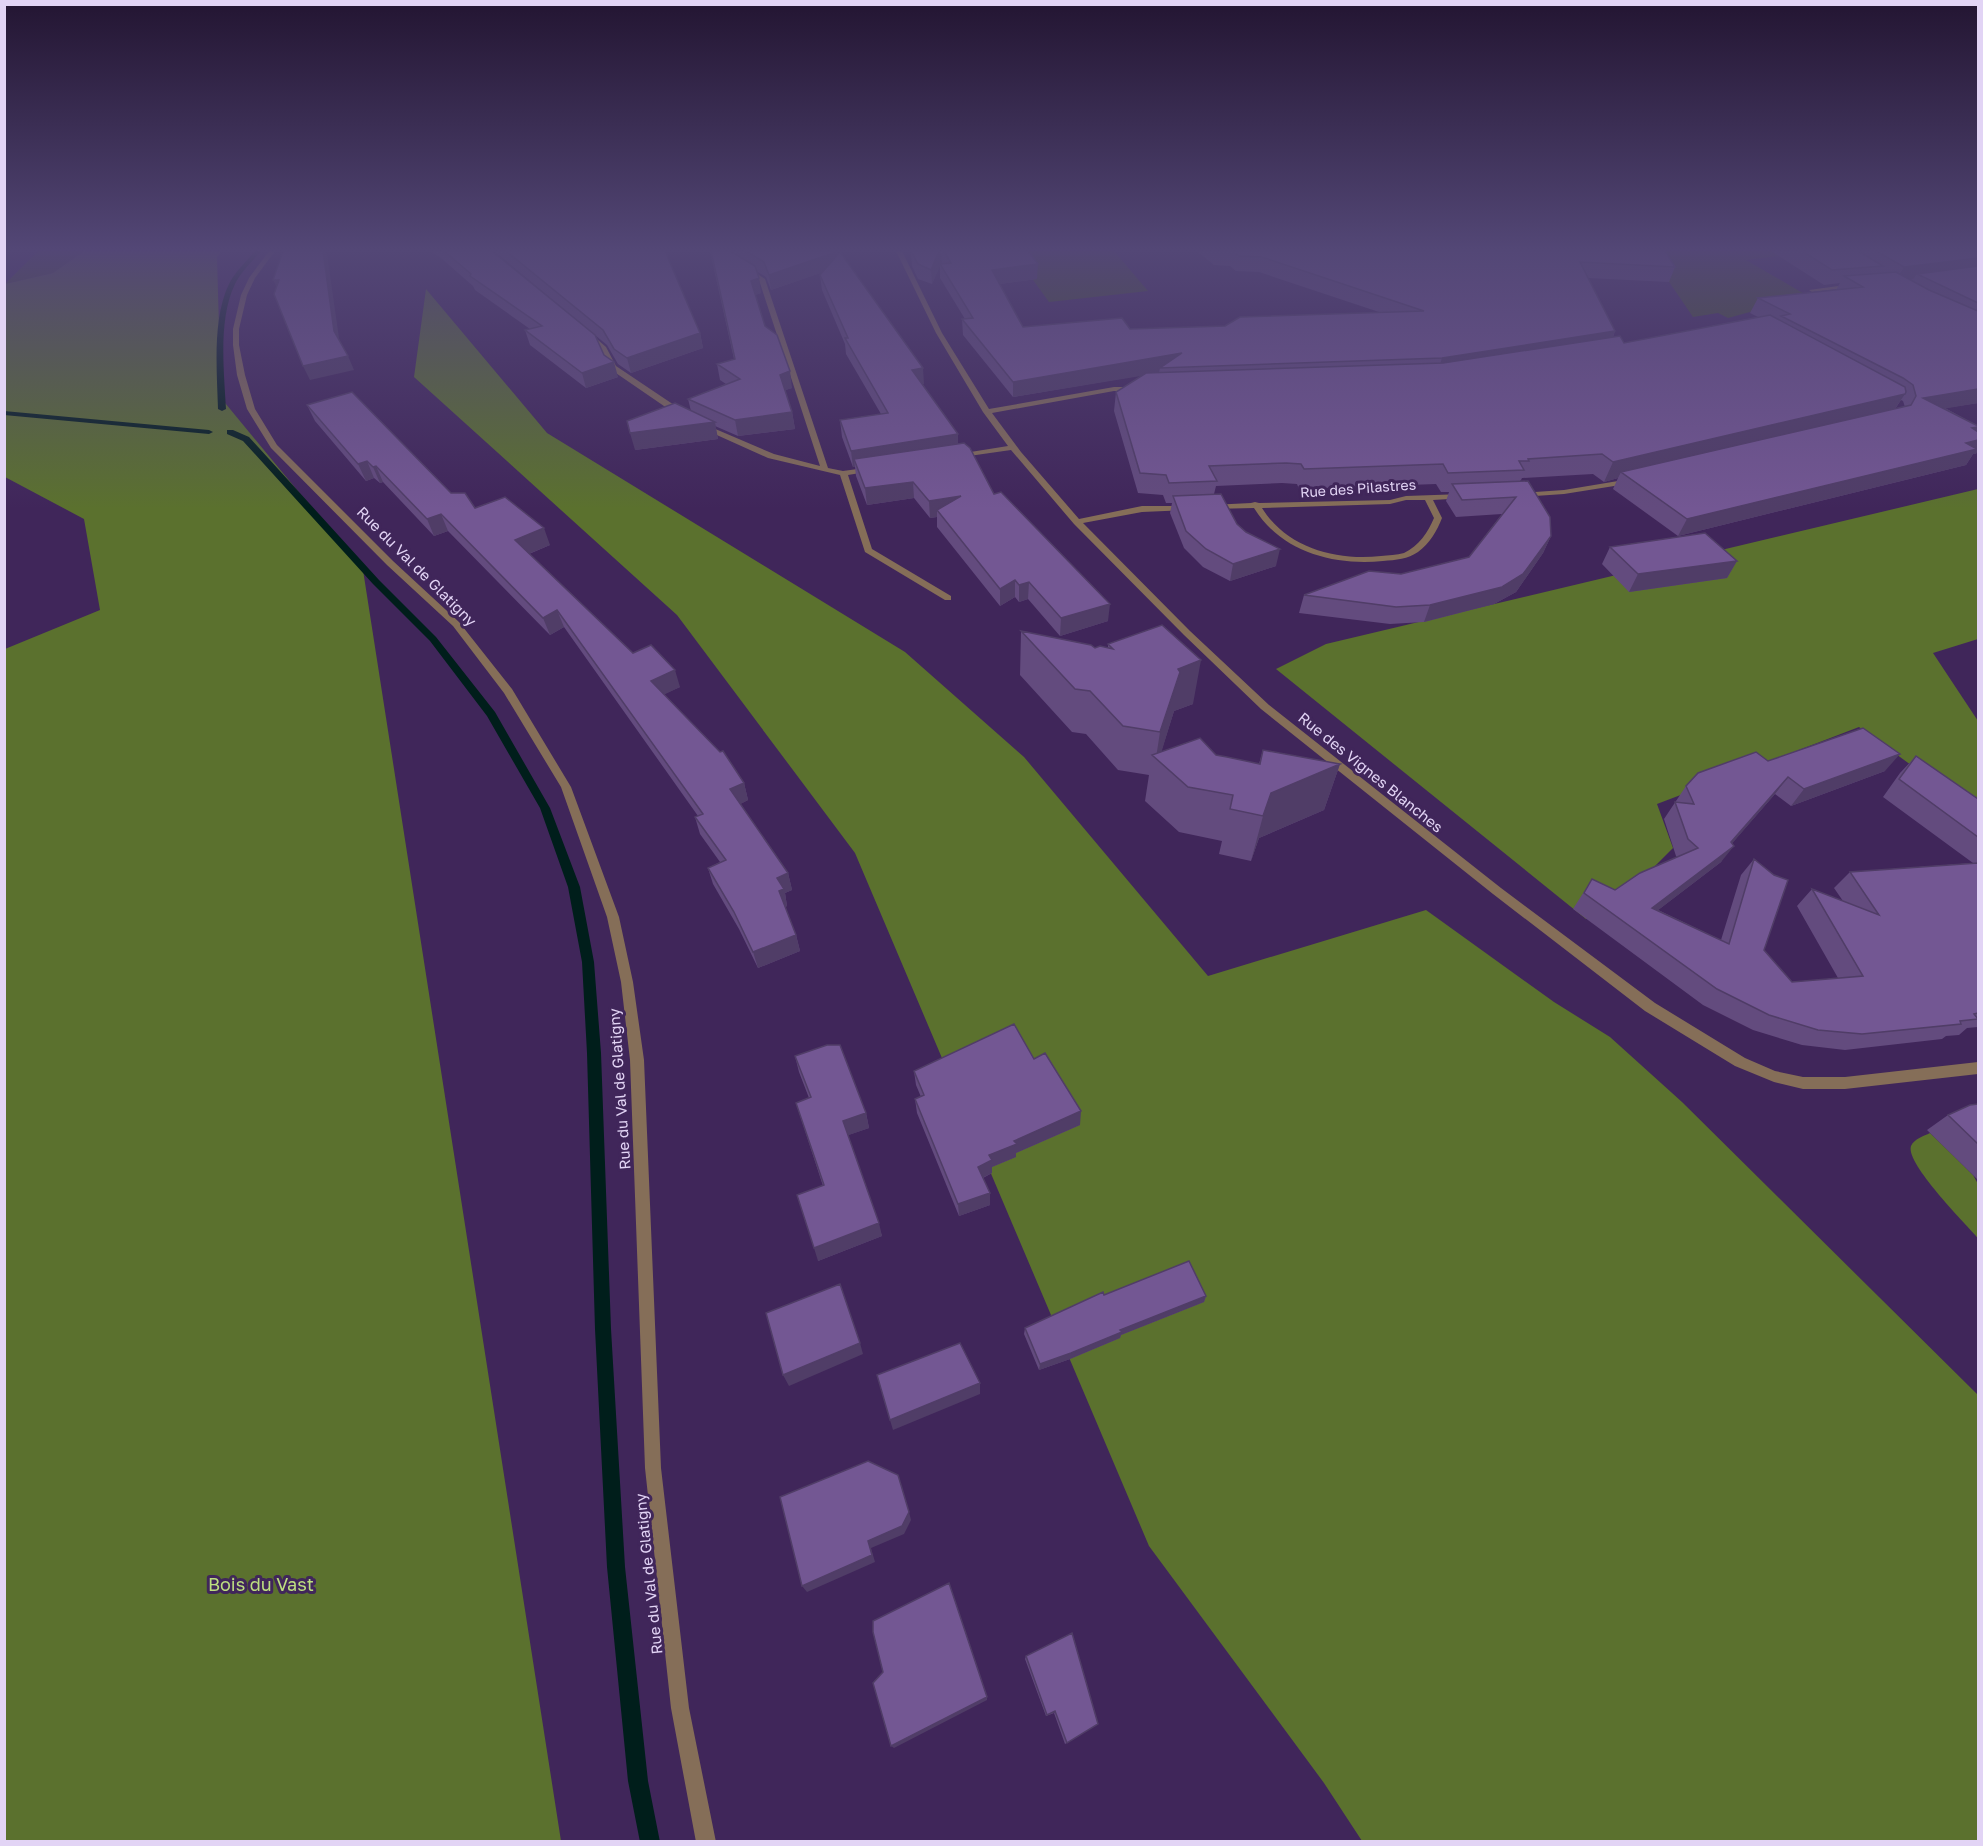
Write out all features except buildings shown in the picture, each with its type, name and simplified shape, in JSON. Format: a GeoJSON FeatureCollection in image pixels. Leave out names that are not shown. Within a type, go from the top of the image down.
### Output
{"type":"FeatureCollection","features":[{"type":"Feature","properties":{"kind":"street","name":"Rue du Val de Glatigny"},"geometry":{"type":"LineString","coordinates":[[236,337],[241,375],[251,409],[274,446],[390,563],[456,624],[508,691],[537,734],[566,787],[613,917],[627,981],[637,1059],[653,1468],[680,1708],[706,1842]]}},
{"type":"Feature","properties":{"kind":"street"},"geometry":{"type":"LineString","coordinates":[[591,337],[604,348],[613,367],[692,422],[771,456],[825,470],[843,473],[877,468]]}},
{"type":"Feature","properties":{"kind":"street"},"geometry":{"type":"LineString","coordinates":[[781,337],[825,470]]}},
{"type":"Feature","properties":{"kind":"street","name":"Rue des Vignes Blanches"},"geometry":{"type":"LineString","coordinates":[[942,337],[987,412],[1013,447],[1077,522],[1265,708],[1497,891],[1650,1006],[1740,1062],[1774,1076],[1803,1083],[1845,1083],[1978,1068]]}},
{"type":"Feature","properties":{"kind":"street"},"geometry":{"type":"LineString","coordinates":[[987,412],[1114,389],[1148,388]]}},
{"type":"Feature","properties":{"kind":"street"},"geometry":{"type":"LineString","coordinates":[[944,458],[1013,447]]}},
{"type":"Feature","properties":{"kind":"street"},"geometry":{"type":"LineString","coordinates":[[843,473],[868,550],[948,598]]}},
{"type":"Feature","properties":{"kind":"street"},"geometry":{"type":"LineString","coordinates":[[1515,495],[1564,492],[1644,478]]}},
{"type":"Feature","properties":{"kind":"street","name":"Rue des Pilastres"},"geometry":{"type":"LineString","coordinates":[[1077,522],[1142,509],[1255,504],[1298,506],[1471,496]]}},
{"type":"Feature","properties":{"kind":"street","name":"Rue des Pilastres"},"geometry":{"type":"LineString","coordinates":[[1255,504],[1258,513],[1280,536],[1307,549],[1336,557],[1371,561],[1409,554],[1432,535],[1438,518],[1428,497]]}},
{"type":"Feature","properties":{"kind":"green space","name":"Bois du Vast"},"geometry":{"type":"Polygon","coordinates":[[[5,337],[219,337],[221,398],[363,570],[561,1841],[5,1841],[5,649],[100,610],[84,519],[5,477],[5,337]]]}},
{"type":"Feature","properties":{"kind":"green space"},"geometry":{"type":"Polygon","coordinates":[[[419,337],[466,337],[547,433],[905,652],[1024,757],[1208,976],[1426,910],[1554,1002],[1610,1037],[1682,1102],[1978,1395],[1978,1841],[1362,1841],[1324,1783],[1149,1546],[855,853],[677,615],[414,377],[419,337]]]}},
{"type":"Feature","properties":{"kind":"green space"},"geometry":{"type":"Polygon","coordinates":[[[1978,489],[1978,639],[1933,653],[1978,721],[1978,814],[1859,727],[1657,804],[1673,848],[1648,873],[1586,919],[1276,669],[1326,644],[1978,489]]]}},
{"type":"Feature","properties":{"kind":"green space"},"geometry":{"type":"Polygon","coordinates":[[[1930,1133],[1973,1175],[1978,1184],[1978,1238],[1917,1166],[1911,1146],[1919,1138],[1930,1133]]]}},
{"type":"Feature","properties":{"kind":"waterway"},"geometry":{"type":"LineString","coordinates":[[221,337],[222,409]]}},
{"type":"Feature","properties":{"kind":"waterway"},"geometry":{"type":"LineString","coordinates":[[4,413],[209,432]]}},
{"type":"Feature","properties":{"kind":"waterway"},"geometry":{"type":"LineString","coordinates":[[230,432],[246,439],[376,582],[433,639],[491,714],[545,808],[574,887],[588,962],[594,1053],[603,1329],[616,1567],[638,1781],[650,1842]]}}]}
